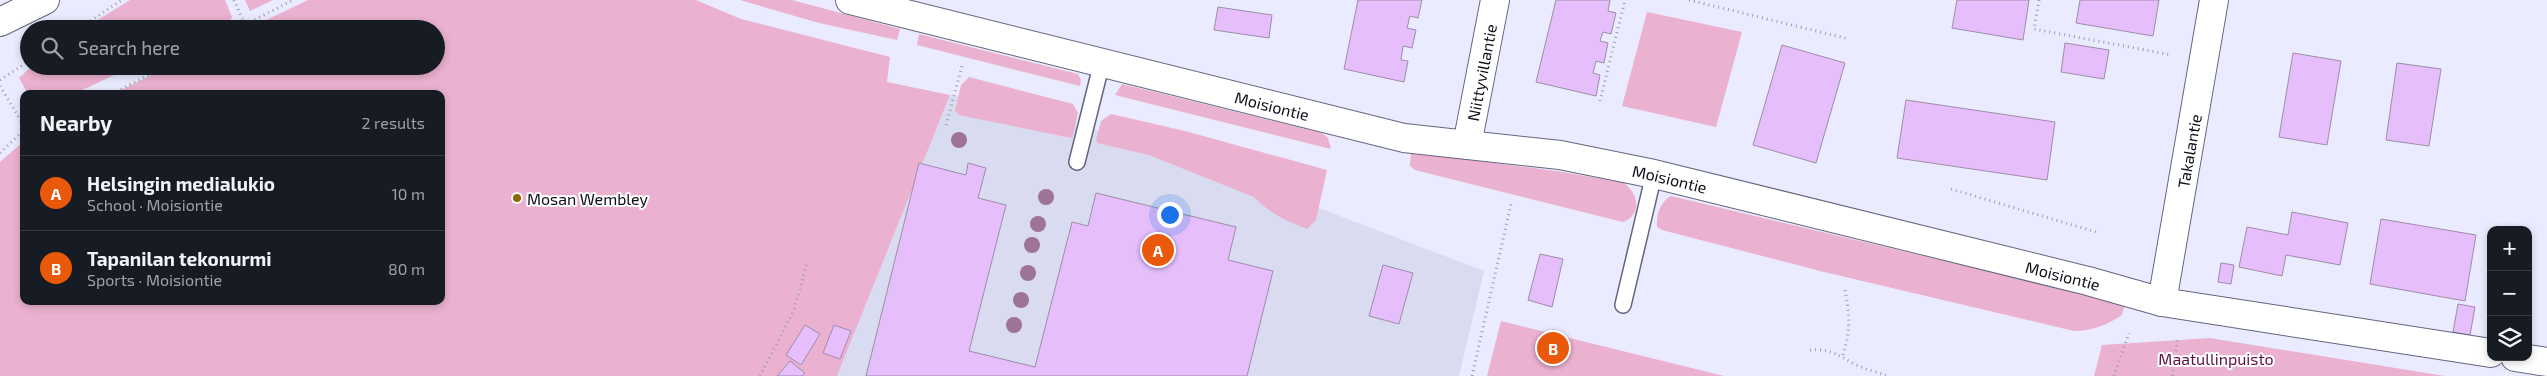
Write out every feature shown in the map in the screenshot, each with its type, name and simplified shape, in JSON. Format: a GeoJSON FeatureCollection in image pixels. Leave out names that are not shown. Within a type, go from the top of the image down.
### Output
{"type":"FeatureCollection","features":[{"type":"Feature","properties":{"kind":"street"},"geometry":{"type":"LineString","coordinates":[[0,22],[46,0]]}},
{"type":"Feature","properties":{"kind":"street","name":"Moisiontie"},"geometry":{"type":"LineString","coordinates":[[850,0],[905,7],[1102,62],[1404,138],[1560,155],[1654,174],[2088,280],[2162,302],[2487,353]]}},
{"type":"Feature","properties":{"kind":"street","name":"Niittyvillantie"},"geometry":{"type":"LineString","coordinates":[[1467,146],[1495,0]]}},
{"type":"Feature","properties":{"kind":"street","name":"Takalantie"},"geometry":{"type":"LineString","coordinates":[[2162,302],[2214,0]]}},
{"type":"Feature","properties":{"kind":"street"},"geometry":{"type":"LineString","coordinates":[[2532,360],[2547,362]]}},
{"type":"Feature","properties":{"kind":"lane"},"geometry":{"type":"LineString","coordinates":[[1076,162],[1102,62]]}},
{"type":"Feature","properties":{"kind":"lane"},"geometry":{"type":"LineString","coordinates":[[1623,305],[1654,174]]}},
{"type":"Feature","properties":{"kind":"path"},"geometry":{"type":"LineString","coordinates":[[92,20],[122,0]]}},
{"type":"Feature","properties":{"kind":"path"},"geometry":{"type":"LineString","coordinates":[[234,0],[242,20]]}},
{"type":"Feature","properties":{"kind":"path"},"geometry":{"type":"LineString","coordinates":[[254,20],[293,0]]}},
{"type":"Feature","properties":{"kind":"path"},"geometry":{"type":"LineString","coordinates":[[1600,101],[1625,0]]}},
{"type":"Feature","properties":{"kind":"path"},"geometry":{"type":"LineString","coordinates":[[1688,0],[1850,39]]}},
{"type":"Feature","properties":{"kind":"path"},"geometry":{"type":"LineString","coordinates":[[2039,0],[2034,29],[2175,56]]}},
{"type":"Feature","properties":{"kind":"path"},"geometry":{"type":"LineString","coordinates":[[946,125],[962,66]]}},
{"type":"Feature","properties":{"kind":"path"},"geometry":{"type":"LineString","coordinates":[[0,80],[20,67]]}},
{"type":"Feature","properties":{"kind":"path"},"geometry":{"type":"LineString","coordinates":[[120,90],[149,75]]}},
{"type":"Feature","properties":{"kind":"path"},"geometry":{"type":"LineString","coordinates":[[0,86],[20,119]]}},
{"type":"Feature","properties":{"kind":"path"},"geometry":{"type":"LineString","coordinates":[[0,153],[20,134]]}},
{"type":"Feature","properties":{"kind":"path"},"geometry":{"type":"LineString","coordinates":[[1951,189],[2096,232]]}},
{"type":"Feature","properties":{"kind":"path"},"geometry":{"type":"LineString","coordinates":[[1472,376],[1511,204]]}},
{"type":"Feature","properties":{"kind":"path"},"geometry":{"type":"LineString","coordinates":[[760,376],[794,310],[807,263]]}},
{"type":"Feature","properties":{"kind":"path"},"geometry":{"type":"LineString","coordinates":[[1843,356],[1850,334],[1850,313],[1844,286]]}},
{"type":"Feature","properties":{"kind":"path"},"geometry":{"type":"LineString","coordinates":[[2172,376],[2180,327]]}},
{"type":"Feature","properties":{"kind":"path"},"geometry":{"type":"LineString","coordinates":[[2114,376],[2129,333]]}},
{"type":"Feature","properties":{"kind":"path"},"geometry":{"type":"LineString","coordinates":[[1810,350],[1822,348],[1843,356],[1854,364],[1888,376]]}},
{"type":"Feature","properties":{"kind":"shaded area"},"geometry":{"type":"Polygon","coordinates":[[[950,95],[1146,142],[1484,271],[1459,376],[837,376],[950,95]]]}},
{"type":"Feature","properties":{"kind":"green space"},"geometry":{"type":"Polygon","coordinates":[[[130,0],[225,0],[232,17],[230,20],[98,20],[130,0]]]}},
{"type":"Feature","properties":{"kind":"green space"},"geometry":{"type":"Polygon","coordinates":[[[245,0],[273,0],[250,11],[245,0]]]}},
{"type":"Feature","properties":{"kind":"green space"},"geometry":{"type":"Polygon","coordinates":[[[308,0],[696,0],[741,19],[890,57],[887,82],[950,95],[837,376],[0,376],[0,162],[20,144],[20,305],[445,305],[445,90],[121,90],[152,75],[445,75],[445,20],[267,20],[308,0]]]}},
{"type":"Feature","properties":{"kind":"green space"},"geometry":{"type":"Polygon","coordinates":[[[740,0],[792,0],[900,29],[897,40],[819,23],[740,0]]]}},
{"type":"Feature","properties":{"kind":"green space"},"geometry":{"type":"Polygon","coordinates":[[[1647,12],[1742,32],[1716,127],[1622,106],[1647,12]]]}},
{"type":"Feature","properties":{"kind":"green space"},"geometry":{"type":"Polygon","coordinates":[[[919,34],[1078,74],[1081,80],[1080,86],[917,45],[919,34]]]}},
{"type":"Feature","properties":{"kind":"green space"},"geometry":{"type":"Polygon","coordinates":[[[22,75],[114,75],[82,90],[26,90],[19,78],[22,75]]]}},
{"type":"Feature","properties":{"kind":"green space"},"geometry":{"type":"Polygon","coordinates":[[[969,77],[1073,104],[1078,113],[1073,135],[1071,138],[959,115],[955,111],[961,85],[969,77]]]}},
{"type":"Feature","properties":{"kind":"green space"},"geometry":{"type":"Polygon","coordinates":[[[1122,84],[1322,133],[1328,138],[1331,149],[1115,95],[1122,84]]]}},
{"type":"Feature","properties":{"kind":"green space"},"geometry":{"type":"Polygon","coordinates":[[[1111,114],[1185,131],[1327,170],[1316,220],[1307,229],[1278,216],[1254,197],[1149,155],[1097,143],[1096,140],[1101,121],[1111,114]]]}},
{"type":"Feature","properties":{"kind":"green space"},"geometry":{"type":"Polygon","coordinates":[[[1411,152],[1563,172],[1624,183],[1633,193],[1636,209],[1629,219],[1623,222],[1415,170],[1410,166],[1411,152]]]}},
{"type":"Feature","properties":{"kind":"green space"},"geometry":{"type":"Polygon","coordinates":[[[1671,196],[2125,304],[2122,315],[2111,322],[2093,329],[2074,331],[1820,271],[1662,230],[1657,227],[1658,214],[1661,205],[1671,196]]]}},
{"type":"Feature","properties":{"kind":"green space"},"geometry":{"type":"Polygon","coordinates":[[[1501,321],[1724,376],[1487,376],[1501,321]]]}},
{"type":"Feature","properties":{"kind":"green space","name":"Maatullinpuisto"},"geometry":{"type":"Polygon","coordinates":[[[2211,338],[2445,376],[2094,376],[2102,345],[2211,338]]]}},
{"type":"Feature","properties":{"kind":"building"},"geometry":{"type":"Polygon","coordinates":[[[1358,0],[1422,0],[1418,18],[1410,16],[1407,28],[1416,30],[1412,48],[1403,46],[1401,60],[1408,61],[1404,82],[1344,69],[1358,0]]]}},
{"type":"Feature","properties":{"kind":"building"},"geometry":{"type":"Polygon","coordinates":[[[1556,0],[1610,0],[1608,11],[1616,13],[1611,34],[1603,32],[1600,41],[1608,43],[1604,63],[1596,61],[1593,73],[1600,75],[1596,96],[1536,82],[1556,0]]]}},
{"type":"Feature","properties":{"kind":"building"},"geometry":{"type":"Polygon","coordinates":[[[1957,0],[2029,0],[2023,40],[1952,28],[1957,0]]]}},
{"type":"Feature","properties":{"kind":"building"},"geometry":{"type":"Polygon","coordinates":[[[2080,0],[2159,0],[2153,36],[2076,23],[2080,0]]]}},
{"type":"Feature","properties":{"kind":"building"},"geometry":{"type":"Polygon","coordinates":[[[1218,7],[1272,15],[1269,38],[1214,30],[1218,7]]]}},
{"type":"Feature","properties":{"kind":"building"},"geometry":{"type":"Polygon","coordinates":[[[2065,43],[2109,50],[2104,79],[2061,72],[2065,43]]]}},
{"type":"Feature","properties":{"kind":"building"},"geometry":{"type":"Polygon","coordinates":[[[1782,45],[1845,63],[1816,163],[1753,145],[1782,45]]]}},
{"type":"Feature","properties":{"kind":"building"},"geometry":{"type":"Polygon","coordinates":[[[2293,53],[2341,61],[2327,145],[2279,137],[2293,53]]]}},
{"type":"Feature","properties":{"kind":"building"},"geometry":{"type":"Polygon","coordinates":[[[2397,63],[2441,69],[2429,146],[2386,140],[2397,63]]]}},
{"type":"Feature","properties":{"kind":"building"},"geometry":{"type":"Polygon","coordinates":[[[1906,100],[2055,122],[2047,180],[1897,158],[1906,100]]]}},
{"type":"Feature","properties":{"kind":"building"},"geometry":{"type":"Polygon","coordinates":[[[919,163],[966,175],[968,163],[986,168],[978,198],[1006,205],[969,351],[1035,367],[1072,222],[1088,226],[1096,193],[1236,227],[1228,260],[1273,271],[1247,376],[866,376],[919,163]]]}},
{"type":"Feature","properties":{"kind":"building"},"geometry":{"type":"Polygon","coordinates":[[[2292,212],[2348,223],[2340,265],[2286,255],[2282,276],[2239,267],[2247,227],[2288,235],[2292,212]]]}},
{"type":"Feature","properties":{"kind":"building"},"geometry":{"type":"Polygon","coordinates":[[[2381,219],[2476,235],[2465,301],[2370,284],[2381,219]]]}},
{"type":"Feature","properties":{"kind":"building"},"geometry":{"type":"Polygon","coordinates":[[[1540,254],[1563,259],[1552,307],[1528,300],[1540,254]]]}},
{"type":"Feature","properties":{"kind":"building"},"geometry":{"type":"Polygon","coordinates":[[[2221,263],[2234,265],[2231,284],[2218,282],[2221,263]]]}},
{"type":"Feature","properties":{"kind":"building"},"geometry":{"type":"Polygon","coordinates":[[[1383,265],[1413,273],[1399,324],[1369,316],[1383,265]]]}},
{"type":"Feature","properties":{"kind":"building"},"geometry":{"type":"Polygon","coordinates":[[[2458,304],[2475,307],[2470,335],[2453,332],[2458,304]]]}},
{"type":"Feature","properties":{"kind":"building"},"geometry":{"type":"Polygon","coordinates":[[[805,325],[820,334],[801,365],[786,355],[805,325]]]}},
{"type":"Feature","properties":{"kind":"building"},"geometry":{"type":"Polygon","coordinates":[[[834,325],[851,331],[840,359],[823,353],[834,325]]]}},
{"type":"Feature","properties":{"kind":"building"},"geometry":{"type":"Polygon","coordinates":[[[790,361],[805,373],[802,376],[777,376],[790,361]]]}},
{"type":"Feature","properties":{"kind":"place","name":"Mosan Wembley"},"geometry":{"type":"Point","coordinates":[517,198]}},
{"type":"Feature","properties":{"kind":"place","name":"Helsingin medialukio"},"geometry":{"type":"Point","coordinates":[1158,250]}},
{"type":"Feature","properties":{"kind":"place","name":"Tapanilan tekonurmi"},"geometry":{"type":"Point","coordinates":[1553,348]}}]}
